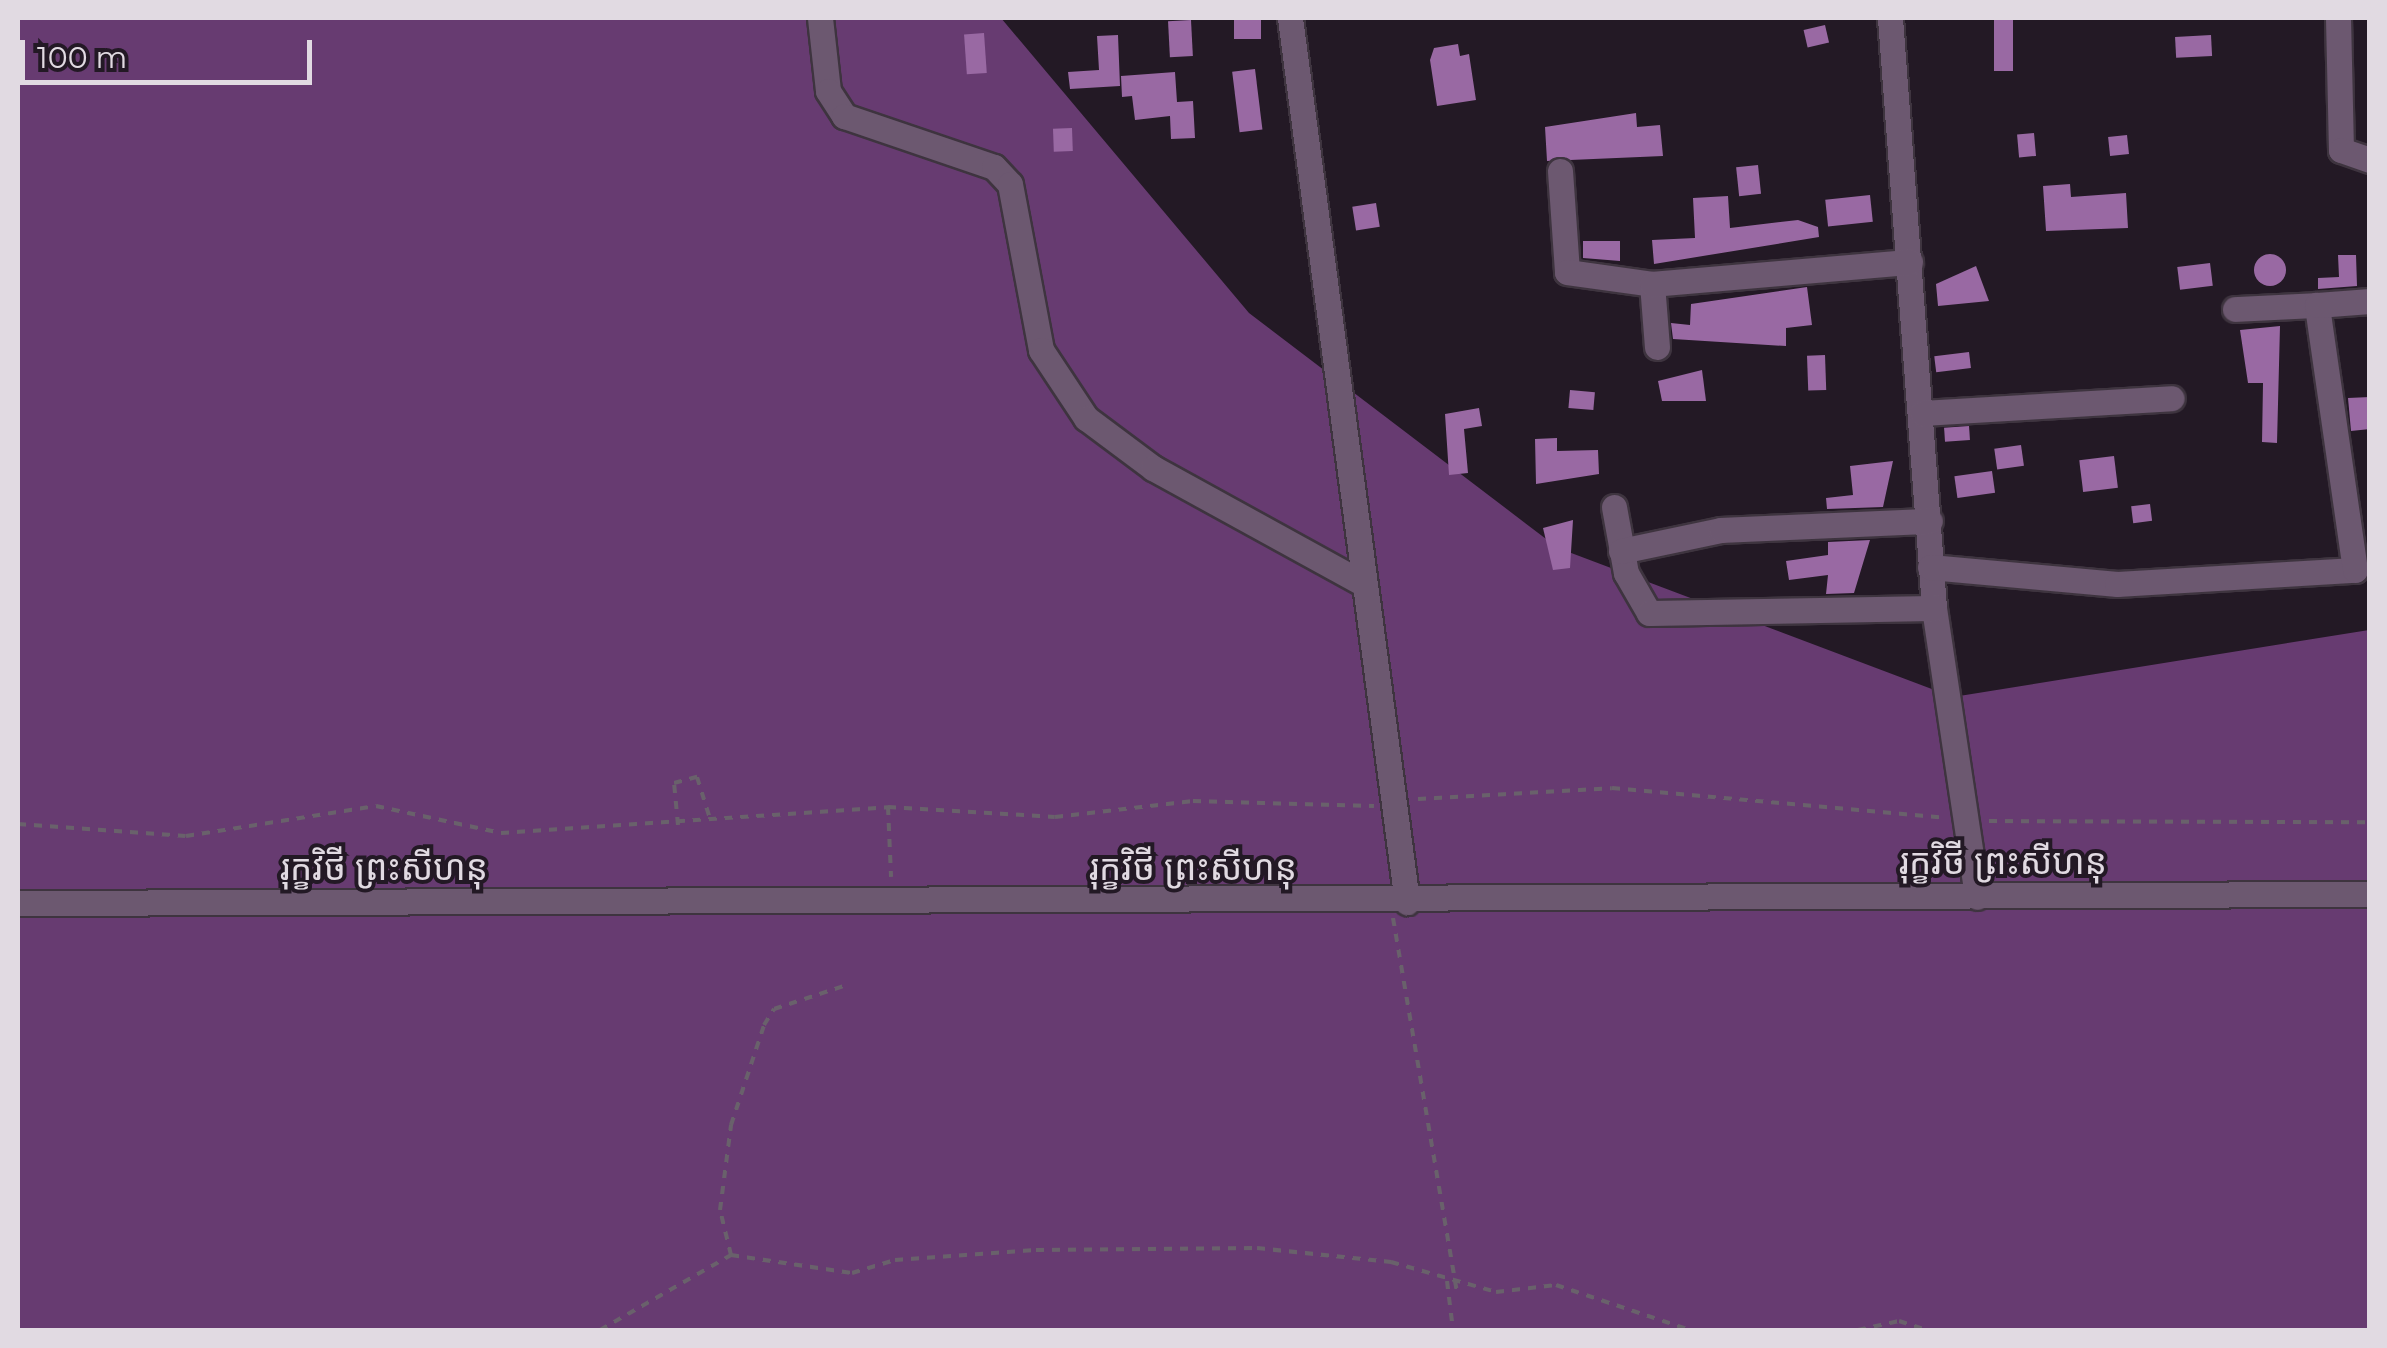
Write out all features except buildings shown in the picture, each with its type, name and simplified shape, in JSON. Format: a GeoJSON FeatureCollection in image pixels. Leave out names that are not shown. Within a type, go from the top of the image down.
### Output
{"type":"FeatureCollection","features":[{"type":"Feature","properties":{"kind":"street"},"geometry":{"type":"LineString","coordinates":[[820,18],[828,91],[844,116],[994,166],[1010,184],[1041,350],[1086,418],[1153,468],[1364,584]]}},
{"type":"Feature","properties":{"kind":"street"},"geometry":{"type":"LineString","coordinates":[[1290,18],[1394,807],[1399,902]]}},
{"type":"Feature","properties":{"kind":"street"},"geometry":{"type":"LineString","coordinates":[[1890,18],[1934,608],[1977,897]]}},
{"type":"Feature","properties":{"kind":"street"},"geometry":{"type":"LineString","coordinates":[[2338,18],[2341,150],[2370,160]]}},
{"type":"Feature","properties":{"kind":"street"},"geometry":{"type":"LineString","coordinates":[[1560,171],[1567,272],[1652,284],[1910,262]]}},
{"type":"Feature","properties":{"kind":"street"},"geometry":{"type":"LineString","coordinates":[[1652,284],[1657,347]]}},
{"type":"Feature","properties":{"kind":"street"},"geometry":{"type":"LineString","coordinates":[[2236,308],[2370,302]]}},
{"type":"Feature","properties":{"kind":"street"},"geometry":{"type":"LineString","coordinates":[[1930,567],[2117,584],[2362,570],[2317,305]]}},
{"type":"Feature","properties":{"kind":"street"},"geometry":{"type":"LineString","coordinates":[[1922,413],[2172,398]]}},
{"type":"Feature","properties":{"kind":"street"},"geometry":{"type":"LineString","coordinates":[[1614,507],[1620,551],[1641,606],[1655,614],[1934,608]]}},
{"type":"Feature","properties":{"kind":"street"},"geometry":{"type":"LineString","coordinates":[[1620,551],[1721,530],[1930,521]]}},
{"type":"Feature","properties":{"kind":"street","name":"រុក្ខវិថី ព្រះសីហនុ"},"geometry":{"type":"LineString","coordinates":[[18,904],[1399,902],[2370,894]]}},
{"type":"Feature","properties":{"kind":"path"},"geometry":{"type":"LineString","coordinates":[[678,825],[674,783],[698,777],[710,823]]}},
{"type":"Feature","properties":{"kind":"path"},"geometry":{"type":"LineString","coordinates":[[18,824],[186,836],[376,806],[501,833],[710,823],[888,807],[1055,817],[1193,800],[1394,807],[1458,792],[1612,788],[1966,821],[2370,822]]}},
{"type":"Feature","properties":{"kind":"path"},"geometry":{"type":"LineString","coordinates":[[888,807],[893,903]]}},
{"type":"Feature","properties":{"kind":"path"},"geometry":{"type":"LineString","coordinates":[[1399,902],[1453,1330]]}},
{"type":"Feature","properties":{"kind":"path"},"geometry":{"type":"LineString","coordinates":[[730,1255],[720,1210],[730,1124],[764,1026],[774,1010],[848,985]]}},
{"type":"Feature","properties":{"kind":"path"},"geometry":{"type":"LineString","coordinates":[[600,1330],[730,1255],[852,1273],[894,1260],[1036,1250],[1257,1248],[1447,1278],[1496,1292],[1556,1284],[1690,1330]]}},
{"type":"Feature","properties":{"kind":"path"},"geometry":{"type":"LineString","coordinates":[[1447,1278],[1456,1292]]}},
{"type":"Feature","properties":{"kind":"path"},"geometry":{"type":"LineString","coordinates":[[1858,1330],[1899,1321],[1926,1330]]}},
{"type":"Feature","properties":{"kind":"shaded area"},"geometry":{"type":"Polygon","coordinates":[[[18,18],[1001,18],[1249,313],[1558,548],[1953,697],[2369,630],[2369,1330],[18,1330],[18,18]]]}}]}
